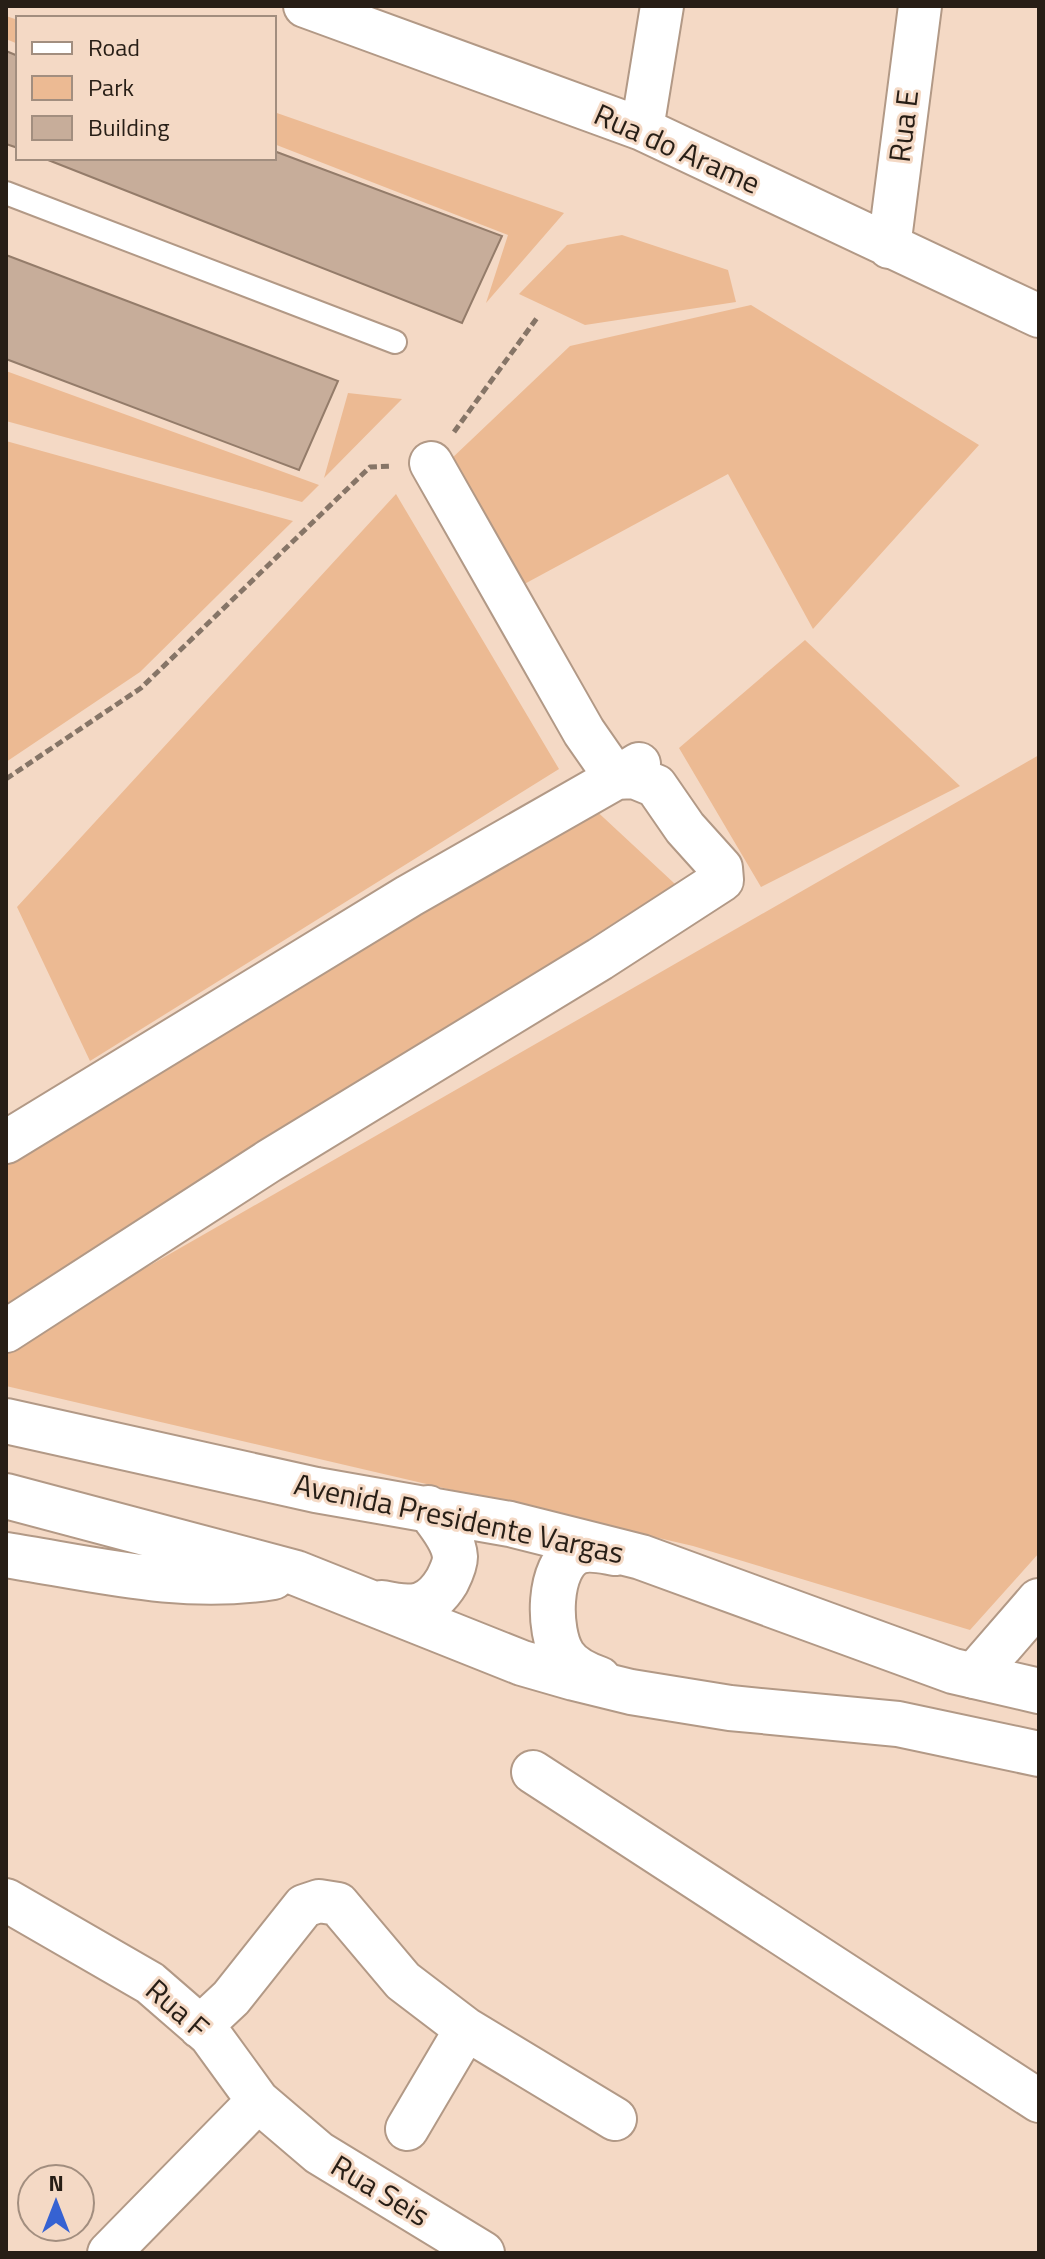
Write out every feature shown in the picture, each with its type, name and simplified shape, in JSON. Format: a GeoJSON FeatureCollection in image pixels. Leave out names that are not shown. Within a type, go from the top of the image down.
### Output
{"type":"FeatureCollection","features":[{"type":"Feature","properties":{"kind":"main road","name":"Avenida Presidente Vargas"},"geometry":{"type":"LineString","coordinates":[[6,1421],[316,1490],[428,1508],[641,1557],[974,1676],[1039,1691]]}},
{"type":"Feature","properties":{"kind":"main road"},"geometry":{"type":"LineString","coordinates":[[6,1496],[296,1573],[522,1663],[631,1692],[730,1708],[898,1724],[1039,1754]]}},
{"type":"Feature","properties":{"kind":"main road"},"geometry":{"type":"LineString","coordinates":[[356,1598],[399,1607],[421,1606],[436,1599],[451,1574],[455,1557],[448,1536],[428,1508]]}},
{"type":"Feature","properties":{"kind":"main road"},"geometry":{"type":"LineString","coordinates":[[631,1692],[580,1672],[564,1658],[555,1639],[551,1615],[559,1576],[569,1558],[577,1552],[594,1549],[641,1557]]}},
{"type":"Feature","properties":{"kind":"main road"},"geometry":{"type":"LineString","coordinates":[[6,1555],[190,1584],[235,1584],[296,1573]]}},
{"type":"Feature","properties":{"kind":"main road"},"geometry":{"type":"LineString","coordinates":[[974,1676],[1039,1601]]}},
{"type":"Feature","properties":{"kind":"street","name":"Rua do Arame"},"geometry":{"type":"LineString","coordinates":[[305,6],[389,22],[642,129],[1039,316]]}},
{"type":"Feature","properties":{"kind":"street"},"geometry":{"type":"LineString","coordinates":[[642,129],[662,6]]}},
{"type":"Feature","properties":{"kind":"street","name":"Rua E"},"geometry":{"type":"LineString","coordinates":[[889,247],[920,6]]}},
{"type":"Feature","properties":{"kind":"street"},"geometry":{"type":"LineString","coordinates":[[431,463],[584,732],[616,778]]}},
{"type":"Feature","properties":{"kind":"street"},"geometry":{"type":"LineString","coordinates":[[6,1142],[409,896],[616,778],[634,777],[656,786],[721,868],[722,880],[600,959],[269,1161],[6,1331]]}},
{"type":"Feature","properties":{"kind":"street"},"geometry":{"type":"LineString","coordinates":[[533,1772],[1039,2101]]}},
{"type":"Feature","properties":{"kind":"street","name":"Rua F"},"geometry":{"type":"LineString","coordinates":[[6,1900],[150,1983],[200,2027],[258,2101],[319,2153]]}},
{"type":"Feature","properties":{"kind":"street"},"geometry":{"type":"LineString","coordinates":[[200,2027],[231,1998],[304,1906],[319,1901],[338,1904],[403,1981],[466,2029],[615,2119]]}},
{"type":"Feature","properties":{"kind":"street"},"geometry":{"type":"LineString","coordinates":[[407,2129],[466,2029]]}},
{"type":"Feature","properties":{"kind":"street"},"geometry":{"type":"LineString","coordinates":[[109,2253],[258,2101]]}},
{"type":"Feature","properties":{"kind":"street","name":"Rua Seis"},"geometry":{"type":"LineString","coordinates":[[319,2153],[483,2253]]}},
{"type":"Feature","properties":{"kind":"lane"},"geometry":{"type":"LineString","coordinates":[[6,193],[395,342]]}},
{"type":"Feature","properties":{"kind":"path"},"geometry":{"type":"LineString","coordinates":[[6,779],[141,688],[370,467],[431,463],[537,318]]}},
{"type":"Feature","properties":{"kind":"green space"},"geometry":{"type":"Polygon","coordinates":[[[6,16],[16,19],[16,43],[6,39],[6,16]]]}},
{"type":"Feature","properties":{"kind":"green space"},"geometry":{"type":"Polygon","coordinates":[[[276,113],[564,213],[486,303],[508,235],[276,145],[276,113]]]}},
{"type":"Feature","properties":{"kind":"green space"},"geometry":{"type":"Polygon","coordinates":[[[622,235],[728,270],[736,302],[585,325],[519,294],[567,245],[622,235]]]}},
{"type":"Feature","properties":{"kind":"green space"},"geometry":{"type":"Polygon","coordinates":[[[751,305],[979,445],[813,629],[728,474],[517,588],[450,460],[570,346],[751,305]]]}},
{"type":"Feature","properties":{"kind":"green space"},"geometry":{"type":"Polygon","coordinates":[[[6,371],[319,485],[302,502],[6,421],[6,371]]]}},
{"type":"Feature","properties":{"kind":"green space"},"geometry":{"type":"Polygon","coordinates":[[[348,393],[402,399],[324,478],[348,393]]]}},
{"type":"Feature","properties":{"kind":"green space"},"geometry":{"type":"Polygon","coordinates":[[[6,441],[293,521],[140,672],[6,762],[6,441]]]}},
{"type":"Feature","properties":{"kind":"green space"},"geometry":{"type":"Polygon","coordinates":[[[396,494],[559,769],[90,1061],[17,907],[396,494]]]}},
{"type":"Feature","properties":{"kind":"green space"},"geometry":{"type":"Polygon","coordinates":[[[805,640],[960,786],[761,887],[679,748],[805,640]]]}},
{"type":"Feature","properties":{"kind":"green space"},"geometry":{"type":"Polygon","coordinates":[[[1039,755],[1039,1553],[970,1630],[693,1546],[6,1386],[6,1348],[1039,755]]]}},
{"type":"Feature","properties":{"kind":"green space"},"geometry":{"type":"Polygon","coordinates":[[[590,805],[675,884],[6,1312],[6,1164],[590,805]]]}},
{"type":"Feature","properties":{"kind":"building"},"geometry":{"type":"Polygon","coordinates":[[[6,51],[16,55],[16,147],[6,144],[6,51]]]}},
{"type":"Feature","properties":{"kind":"building"},"geometry":{"type":"Polygon","coordinates":[[[276,152],[502,236],[462,323],[48,160],[276,160],[276,152]]]}},
{"type":"Feature","properties":{"kind":"building"},"geometry":{"type":"Polygon","coordinates":[[[6,255],[338,381],[299,470],[6,359],[6,255]]]}}]}
